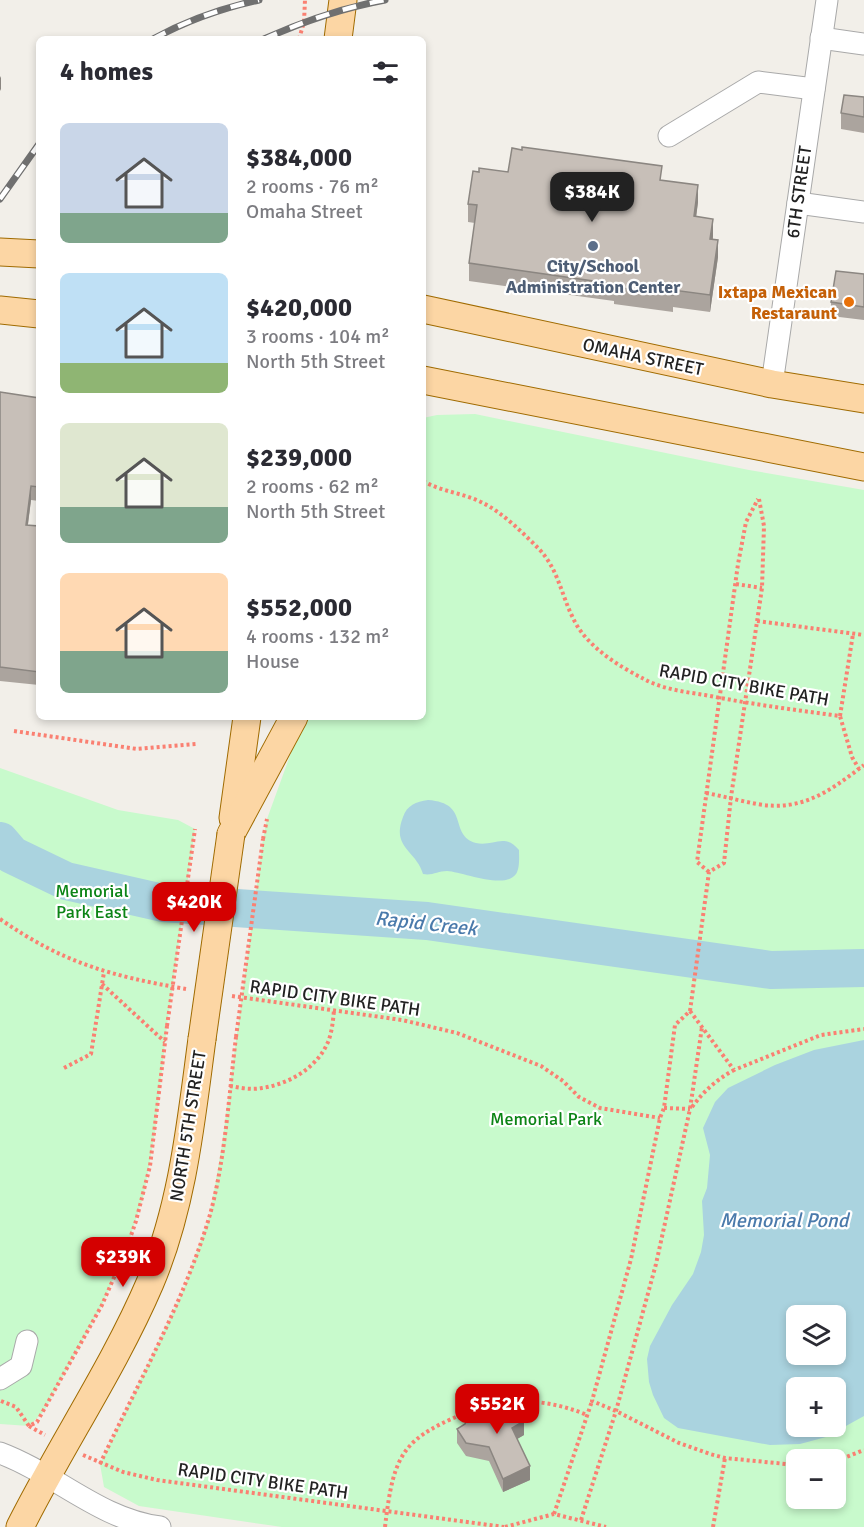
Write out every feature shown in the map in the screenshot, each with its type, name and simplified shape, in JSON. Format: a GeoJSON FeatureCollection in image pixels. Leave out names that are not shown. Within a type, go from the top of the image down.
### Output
{"type":"FeatureCollection","features":[{"type":"Feature","properties":{"kind":"main road"},"geometry":{"type":"LineString","coordinates":[[338,36],[343,0]]}},
{"type":"Feature","properties":{"kind":"main road"},"geometry":{"type":"LineString","coordinates":[[0,252],[36,254]]}},
{"type":"Feature","properties":{"kind":"main road"},"geometry":{"type":"LineString","coordinates":[[0,310],[36,314]]}},
{"type":"Feature","properties":{"kind":"main road","name":"OMAHA STREET"},"geometry":{"type":"LineString","coordinates":[[426,310],[772,384],[864,399]]}},
{"type":"Feature","properties":{"kind":"main road"},"geometry":{"type":"LineString","coordinates":[[426,381],[864,467]]}},
{"type":"Feature","properties":{"kind":"main road"},"geometry":{"type":"LineString","coordinates":[[426,400],[483,392]]}},
{"type":"Feature","properties":{"kind":"main road","name":"NORTH 5TH STREET"},"geometry":{"type":"LineString","coordinates":[[20,1527],[46,1475],[65,1446],[134,1317],[162,1250],[180,1183],[246,720]]}},
{"type":"Feature","properties":{"kind":"main road"},"geometry":{"type":"LineString","coordinates":[[231,834],[292,720]]}},
{"type":"Feature","properties":{"kind":"street","name":"6TH STREET"},"geometry":{"type":"LineString","coordinates":[[772,384],[826,0]]}},
{"type":"Feature","properties":{"kind":"street"},"geometry":{"type":"LineString","coordinates":[[821,38],[864,44]]}},
{"type":"Feature","properties":{"kind":"street"},"geometry":{"type":"LineString","coordinates":[[669,136],[758,82],[814,89]]}},
{"type":"Feature","properties":{"kind":"street"},"geometry":{"type":"LineString","coordinates":[[798,203],[864,212]]}},
{"type":"Feature","properties":{"kind":"street"},"geometry":{"type":"LineString","coordinates":[[0,1379],[21,1366],[27,1341]]}},
{"type":"Feature","properties":{"kind":"street"},"geometry":{"type":"LineString","coordinates":[[0,1453],[19,1460],[128,1524],[160,1527]]}},
{"type":"Feature","properties":{"kind":"path"},"geometry":{"type":"LineString","coordinates":[[300,36],[304,22],[305,0]]}},
{"type":"Feature","properties":{"kind":"path","name":"RAPID CITY BIKE PATH"},"geometry":{"type":"LineString","coordinates":[[426,482],[441,490],[483,503],[519,530],[553,566],[578,628],[600,650],[626,669],[646,681],[661,686],[746,703],[840,716],[852,757],[859,769]]}},
{"type":"Feature","properties":{"kind":"path"},"geometry":{"type":"LineString","coordinates":[[554,1514],[592,1401],[631,1259],[664,1108],[675,1025],[690,1011],[710,872],[724,863],[731,797],[762,588],[764,526],[759,499],[746,522],[718,698],[697,862],[710,872]]}},
{"type":"Feature","properties":{"kind":"path"},"geometry":{"type":"LineString","coordinates":[[736,584],[762,588]]}},
{"type":"Feature","properties":{"kind":"path"},"geometry":{"type":"LineString","coordinates":[[757,621],[864,635]]}},
{"type":"Feature","properties":{"kind":"path"},"geometry":{"type":"LineString","coordinates":[[840,716],[853,634]]}},
{"type":"Feature","properties":{"kind":"path"},"geometry":{"type":"LineString","coordinates":[[14,731],[137,749],[196,744]]}},
{"type":"Feature","properties":{"kind":"path"},"geometry":{"type":"LineString","coordinates":[[706,793],[766,805],[785,806],[808,801],[830,791],[864,765]]}},
{"type":"Feature","properties":{"kind":"path"},"geometry":{"type":"LineString","coordinates":[[29,1426],[37,1422],[44,1411],[102,1305],[126,1250],[144,1194],[150,1166],[195,830]]}},
{"type":"Feature","properties":{"kind":"path"},"geometry":{"type":"LineString","coordinates":[[263,839],[230,1086],[261,1089],[297,1076],[322,1052],[328,1041],[334,1010]]}},
{"type":"Feature","properties":{"kind":"path"},"geometry":{"type":"LineString","coordinates":[[0,919],[67,959],[104,972],[193,990]]}},
{"type":"Feature","properties":{"kind":"path"},"geometry":{"type":"LineString","coordinates":[[64,1068],[91,1054],[104,972]]}},
{"type":"Feature","properties":{"kind":"path"},"geometry":{"type":"LineString","coordinates":[[102,984],[166,1042]]}},
{"type":"Feature","properties":{"kind":"path","name":"RAPID CITY BIKE PATH"},"geometry":{"type":"LineString","coordinates":[[226,995],[402,1020],[457,1034],[541,1066],[563,1081],[579,1097],[600,1108],[660,1118]]}},
{"type":"Feature","properties":{"kind":"path"},"geometry":{"type":"LineString","coordinates":[[690,1011],[734,1070]]}},
{"type":"Feature","properties":{"kind":"path"},"geometry":{"type":"LineString","coordinates":[[581,1520],[616,1411],[656,1264],[690,1109],[702,1028]]}},
{"type":"Feature","properties":{"kind":"path"},"geometry":{"type":"LineString","coordinates":[[690,1109],[703,1092],[734,1070],[821,1035],[864,1029]]}},
{"type":"Feature","properties":{"kind":"path"},"geometry":{"type":"LineString","coordinates":[[664,1108],[690,1109]]}},
{"type":"Feature","properties":{"kind":"path","name":"RAPID CITY BIKE PATH"},"geometry":{"type":"LineString","coordinates":[[0,1401],[16,1407],[29,1426],[100,1464],[157,1480],[505,1527],[554,1514],[606,1527]]}},
{"type":"Feature","properties":{"kind":"path"},"geometry":{"type":"LineString","coordinates":[[385,1527],[396,1467],[404,1451],[418,1436],[465,1413],[494,1404],[529,1401],[555,1403],[587,1415]]}},
{"type":"Feature","properties":{"kind":"path"},"geometry":{"type":"LineString","coordinates":[[592,1401],[679,1443],[724,1458],[786,1464]]}},
{"type":"Feature","properties":{"kind":"path"},"geometry":{"type":"LineString","coordinates":[[846,1457],[864,1450]]}},
{"type":"Feature","properties":{"kind":"path"},"geometry":{"type":"LineString","coordinates":[[713,1527],[724,1458]]}},
{"type":"Feature","properties":{"kind":"green space","name":"Memorial Park"},"geometry":{"type":"Polygon","coordinates":[[[475,414],[749,470],[864,490],[864,1527],[282,1527],[139,1506],[104,1487],[100,1464],[183,1291],[210,1215],[222,1145],[263,839],[267,819],[303,720],[426,720],[426,417],[475,414]]]}},
{"type":"Feature","properties":{"kind":"green space","name":"Memorial Park East"},"geometry":{"type":"Polygon","coordinates":[[[0,768],[118,810],[178,820],[195,829],[167,1026],[155,1132],[144,1194],[126,1250],[102,1305],[44,1411],[29,1426],[0,1424],[0,768]]]}},
{"type":"Feature","properties":{"kind":"water"},"geometry":{"type":"Polygon","coordinates":[[[428,800],[441,802],[450,807],[468,839],[482,844],[503,841],[514,845],[519,850],[519,866],[516,874],[511,879],[494,880],[447,871],[423,874],[420,866],[402,842],[400,827],[410,807],[428,800]]]}},
{"type":"Feature","properties":{"kind":"water","name":"Memorial Pond"},"geometry":{"type":"Polygon","coordinates":[[[864,1040],[864,1416],[846,1426],[846,1377],[786,1377],[786,1437],[826,1437],[800,1444],[770,1445],[678,1428],[664,1418],[653,1395],[649,1382],[647,1359],[650,1346],[672,1305],[693,1274],[701,1252],[704,1235],[702,1201],[707,1188],[710,1155],[703,1128],[715,1102],[728,1088],[775,1065],[814,1050],[864,1040]]]}},
{"type":"Feature","properties":{"kind":"building"},"geometry":{"type":"Polygon","coordinates":[[[844,95],[864,97],[864,117],[841,113],[844,95]]]}},
{"type":"Feature","properties":{"kind":"building","name":"City/School Administration Center"},"geometry":{"type":"Polygon","coordinates":[[[522,147],[662,166],[660,180],[698,185],[694,216],[713,219],[710,239],[718,240],[710,295],[673,290],[673,295],[469,263],[477,205],[468,204],[473,171],[479,172],[479,168],[508,172],[512,148],[522,150],[522,147]]]}},
{"type":"Feature","properties":{"kind":"building"},"geometry":{"type":"Polygon","coordinates":[[[836,271],[864,274],[864,307],[831,302],[836,271]]]}},
{"type":"Feature","properties":{"kind":"building"},"geometry":{"type":"Polygon","coordinates":[[[0,392],[36,398],[36,487],[31,486],[26,525],[36,526],[36,672],[0,667],[0,392]]]}},
{"type":"Feature","properties":{"kind":"building"},"geometry":{"type":"Polygon","coordinates":[[[517,1401],[524,1421],[512,1428],[530,1466],[503,1479],[489,1447],[466,1443],[457,1429],[465,1424],[472,1407],[481,1403],[499,1407],[517,1401]]]}},
{"type":"Feature","properties":{"kind":"waterway","name":"Rapid Creek"},"geometry":{"type":"LineString","coordinates":[[0,841],[12,855],[66,881],[163,903],[427,921],[771,970],[864,968]]}},
{"type":"Feature","properties":{"kind":"railway"},"geometry":{"type":"LineString","coordinates":[[159,36],[204,16],[259,0]]}},
{"type":"Feature","properties":{"kind":"railway"},"geometry":{"type":"LineString","coordinates":[[271,36],[323,16],[385,0]]}},
{"type":"Feature","properties":{"kind":"railway"},"geometry":{"type":"LineString","coordinates":[[0,199],[36,148]]}},
{"type":"Feature","properties":{"kind":"place","name":"City/School Administration Center"},"geometry":{"type":"Point","coordinates":[593,246]}},
{"type":"Feature","properties":{"kind":"place","name":"Ixtapa Mexican Restaraunt"},"geometry":{"type":"Point","coordinates":[849,302]}}]}
